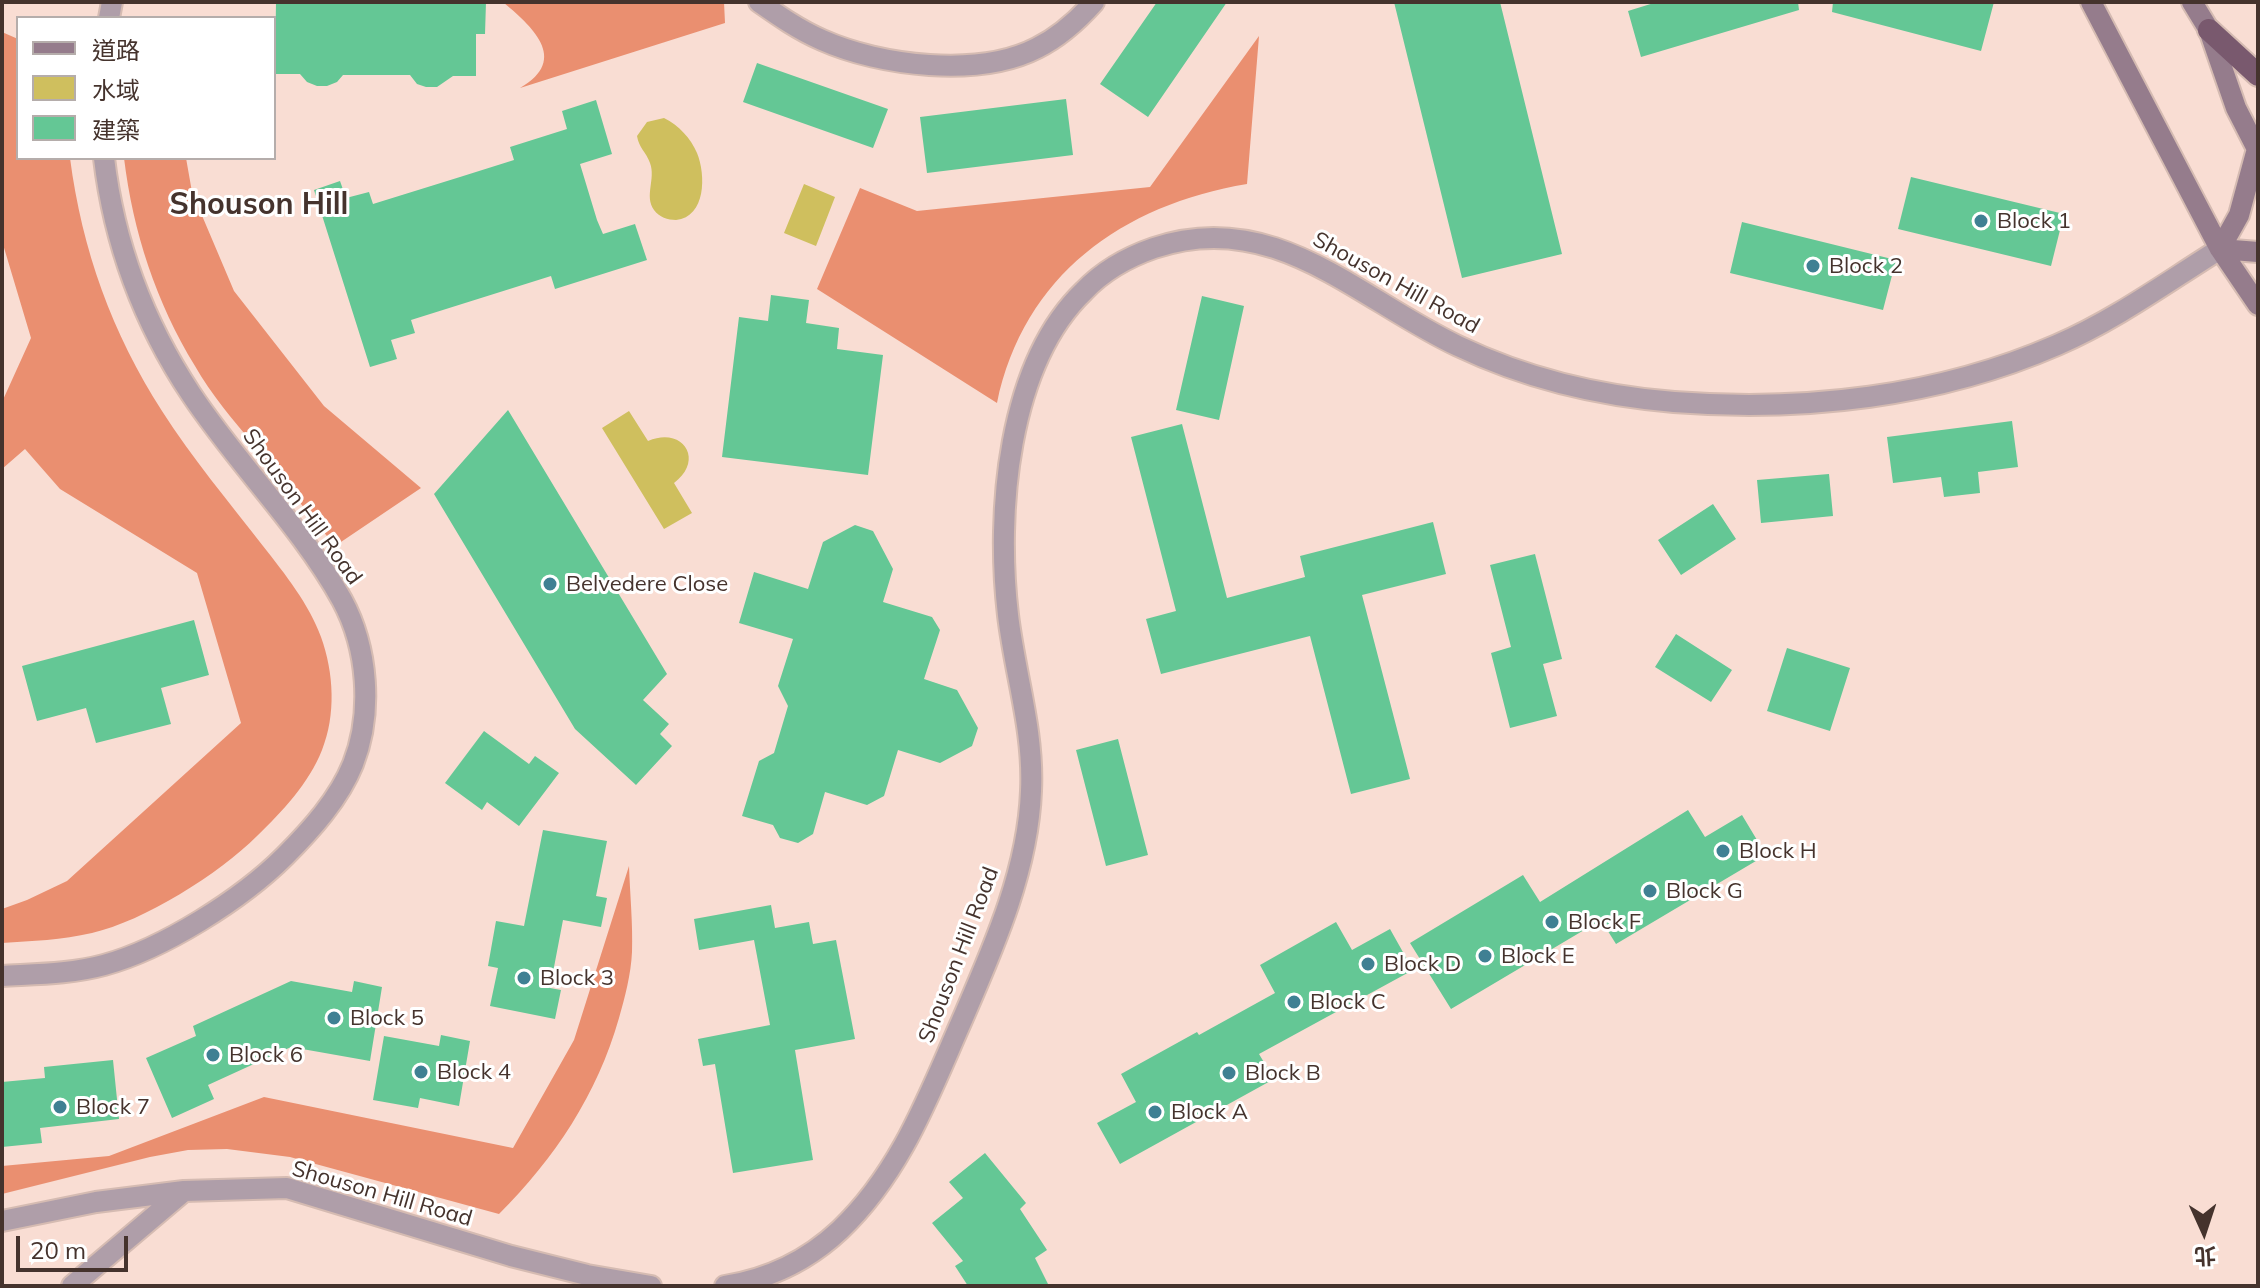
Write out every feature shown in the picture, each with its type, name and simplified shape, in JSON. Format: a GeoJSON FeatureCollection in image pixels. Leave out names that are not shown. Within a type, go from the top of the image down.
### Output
{"type":"FeatureCollection","features":[{"type":"Feature","properties":{"kind":"highway"},"geometry":{"type":"LineString","coordinates":[[2209,30],[2258,75]]}},
{"type":"Feature","properties":{"kind":"main road"},"geometry":{"type":"LineString","coordinates":[[2091,2],[2220,249],[2258,305]]}},
{"type":"Feature","properties":{"kind":"main road"},"geometry":{"type":"LineString","coordinates":[[2192,2],[2209,30],[2236,108],[2257,150],[2239,215],[2220,249]]}},
{"type":"Feature","properties":{"kind":"main road"},"geometry":{"type":"LineString","coordinates":[[2220,249],[2258,252]]}},
{"type":"Feature","properties":{"kind":"street"},"geometry":{"type":"LineString","coordinates":[[759,2],[792,25],[852,52],[884,60],[930,65],[996,60],[1035,49],[1059,34],[1094,2]]}},
{"type":"Feature","properties":{"kind":"street","name":"Shouson Hill Road"},"geometry":{"type":"LineString","coordinates":[[2,976],[68,972],[104,965],[159,943],[244,891],[272,870],[330,804],[352,766],[361,738],[365,709],[361,652],[342,600],[307,548],[191,394],[148,316],[129,272],[116,229],[104,160]]}},
{"type":"Feature","properties":{"kind":"street","name":"Shouson Hill Road"},"geometry":{"type":"LineString","coordinates":[[725,1286],[758,1279],[799,1261],[853,1217],[896,1162],[912,1135],[983,972],[1020,861],[1031,795],[1030,734],[1008,611],[1005,557],[1006,508],[1017,428],[1037,360],[1050,332],[1067,307],[1113,267],[1140,253],[1197,238],[1226,237],[1255,242],[1284,249],[1419,327],[1539,378],[1583,389],[1673,402],[1793,405],[1905,391],[2010,363],[2061,343],[2122,310],[2220,249]]}},
{"type":"Feature","properties":{"kind":"street","name":"Shouson Hill Road"},"geometry":{"type":"LineString","coordinates":[[2,1221],[96,1202],[184,1191],[287,1188],[511,1256],[587,1275],[651,1286]]}},
{"type":"Feature","properties":{"kind":"street"},"geometry":{"type":"LineString","coordinates":[[72,1286],[184,1191]]}},
{"type":"Feature","properties":{"kind":"shaded area"},"geometry":{"type":"Polygon","coordinates":[[[503,2],[724,2],[725,23],[520,88],[535,77],[543,66],[544,54],[534,32],[503,2]]]}},
{"type":"Feature","properties":{"kind":"shaded area"},"geometry":{"type":"Polygon","coordinates":[[[2,32],[16,38],[16,160],[70,160],[91,258],[128,352],[174,428],[303,601],[325,651],[332,694],[327,737],[310,774],[276,817],[222,866],[157,907],[112,927],[70,937],[2,943],[2,909],[67,881],[241,723],[197,573],[60,489],[25,449],[2,469],[2,402],[31,338],[2,241],[2,32]]]}},
{"type":"Feature","properties":{"kind":"shaded area"},"geometry":{"type":"Polygon","coordinates":[[[1259,36],[1247,184],[1201,194],[1159,209],[1120,229],[1085,253],[1055,283],[1030,318],[1010,358],[997,403],[817,289],[860,188],[917,211],[1150,187],[1259,36]]]}},
{"type":"Feature","properties":{"kind":"shaded area"},"geometry":{"type":"Polygon","coordinates":[[[124,160],[186,160],[192,192],[234,291],[324,406],[421,488],[335,546],[223,407],[181,342],[148,266],[124,160]]]}},
{"type":"Feature","properties":{"kind":"shaded area"},"geometry":{"type":"Polygon","coordinates":[[[629,866],[631,960],[610,1046],[572,1124],[538,1171],[499,1214],[290,1157],[227,1149],[188,1150],[150,1157],[2,1194],[2,1166],[109,1156],[264,1097],[513,1148],[574,1040],[629,866]]]}},
{"type":"Feature","properties":{"kind":"water"},"geometry":{"type":"Polygon","coordinates":[[[664,118],[679,128],[691,143],[702,172],[698,203],[686,217],[676,220],[661,216],[651,205],[651,169],[637,136],[647,122],[664,118]]]}},
{"type":"Feature","properties":{"kind":"water"},"geometry":{"type":"Polygon","coordinates":[[[804,184],[835,197],[816,246],[784,233],[804,184]]]}},
{"type":"Feature","properties":{"kind":"water"},"geometry":{"type":"Polygon","coordinates":[[[629,411],[648,441],[671,438],[686,448],[689,456],[683,474],[674,483],[692,513],[664,529],[602,428],[629,411]]]}},
{"type":"Feature","properties":{"kind":"building"},"geometry":{"type":"Polygon","coordinates":[[[276,2],[486,2],[485,34],[476,34],[476,76],[453,76],[437,87],[417,84],[410,75],[343,75],[337,82],[317,86],[307,82],[300,74],[276,74],[276,2]]]}},
{"type":"Feature","properties":{"kind":"building"},"geometry":{"type":"Polygon","coordinates":[[[1157,2],[1227,2],[1148,117],[1100,84],[1157,2]]]}},
{"type":"Feature","properties":{"kind":"building"},"geometry":{"type":"Polygon","coordinates":[[[1394,2],[1500,2],[1562,254],[1462,278],[1394,2]]]}},
{"type":"Feature","properties":{"kind":"building"},"geometry":{"type":"Polygon","coordinates":[[[1657,2],[1798,2],[1799,10],[1641,57],[1628,11],[1657,2]]]}},
{"type":"Feature","properties":{"kind":"building"},"geometry":{"type":"Polygon","coordinates":[[[1833,2],[1994,2],[1981,51],[1832,12],[1833,2]]]}},
{"type":"Feature","properties":{"kind":"building"},"geometry":{"type":"Polygon","coordinates":[[[757,63],[888,109],[873,148],[743,102],[757,63]]]}},
{"type":"Feature","properties":{"kind":"building"},"geometry":{"type":"Polygon","coordinates":[[[1066,99],[1073,155],[927,173],[920,117],[1066,99]]]}},
{"type":"Feature","properties":{"kind":"building"},"geometry":{"type":"Polygon","coordinates":[[[596,100],[612,154],[580,164],[597,220],[603,234],[635,224],[647,260],[555,289],[551,276],[411,320],[415,333],[391,340],[397,359],[370,367],[314,190],[340,181],[346,198],[369,192],[373,204],[514,160],[510,147],[567,129],[562,111],[596,100]]]}},
{"type":"Feature","properties":{"kind":"building","name":"Block 1"},"geometry":{"type":"Polygon","coordinates":[[[1911,177],[2064,214],[2051,266],[1898,229],[1911,177]]]}},
{"type":"Feature","properties":{"kind":"building","name":"Block 2"},"geometry":{"type":"Polygon","coordinates":[[[1742,222],[1896,260],[1883,310],[1730,273],[1742,222]]]}},
{"type":"Feature","properties":{"kind":"building"},"geometry":{"type":"Polygon","coordinates":[[[771,295],[809,300],[806,323],[839,328],[837,349],[883,355],[868,475],[722,457],[739,317],[768,321],[771,295]]]}},
{"type":"Feature","properties":{"kind":"building"},"geometry":{"type":"Polygon","coordinates":[[[1202,296],[1244,306],[1219,420],[1176,410],[1202,296]]]}},
{"type":"Feature","properties":{"kind":"building","name":"Belvedere Close"},"geometry":{"type":"Polygon","coordinates":[[[508,410],[667,674],[643,700],[669,724],[660,734],[672,746],[636,785],[575,729],[434,494],[508,410]]]}},
{"type":"Feature","properties":{"kind":"building"},"geometry":{"type":"Polygon","coordinates":[[[2012,421],[2018,467],[1978,472],[1980,493],[1944,497],[1941,477],[1893,483],[1887,437],[2012,421]]]}},
{"type":"Feature","properties":{"kind":"building"},"geometry":{"type":"Polygon","coordinates":[[[1182,424],[1227,598],[1305,577],[1300,556],[1433,522],[1446,574],[1362,595],[1410,779],[1351,794],[1310,636],[1161,674],[1146,619],[1176,611],[1131,437],[1182,424]]]}},
{"type":"Feature","properties":{"kind":"building"},"geometry":{"type":"Polygon","coordinates":[[[1829,474],[1833,516],[1761,523],[1757,480],[1829,474]]]}},
{"type":"Feature","properties":{"kind":"building"},"geometry":{"type":"Polygon","coordinates":[[[1713,504],[1736,539],[1681,575],[1658,540],[1713,504]]]}},
{"type":"Feature","properties":{"kind":"building"},"geometry":{"type":"Polygon","coordinates":[[[855,525],[873,531],[893,569],[883,602],[932,617],[940,630],[924,679],[957,690],[978,728],[972,746],[940,763],[898,750],[884,796],[867,805],[825,792],[813,834],[798,843],[780,838],[773,825],[742,816],[759,761],[774,753],[788,706],[778,686],[793,639],[739,623],[754,572],[808,589],[823,542],[855,525]]]}},
{"type":"Feature","properties":{"kind":"building"},"geometry":{"type":"Polygon","coordinates":[[[1535,554],[1562,659],[1543,664],[1557,716],[1510,728],[1491,653],[1511,647],[1490,565],[1535,554]]]}},
{"type":"Feature","properties":{"kind":"building"},"geometry":{"type":"Polygon","coordinates":[[[194,620],[209,675],[161,688],[171,724],[96,743],[86,708],[37,721],[22,666],[194,620]]]}},
{"type":"Feature","properties":{"kind":"building"},"geometry":{"type":"Polygon","coordinates":[[[1676,634],[1732,670],[1711,702],[1655,667],[1676,634]]]}},
{"type":"Feature","properties":{"kind":"building"},"geometry":{"type":"Polygon","coordinates":[[[1787,648],[1850,668],[1830,731],[1767,711],[1787,648]]]}},
{"type":"Feature","properties":{"kind":"building"},"geometry":{"type":"Polygon","coordinates":[[[484,731],[529,764],[535,756],[559,773],[519,826],[487,802],[482,810],[445,783],[484,731]]]}},
{"type":"Feature","properties":{"kind":"building"},"geometry":{"type":"Polygon","coordinates":[[[1118,739],[1148,855],[1106,866],[1076,750],[1118,739]]]}},
{"type":"Feature","properties":{"kind":"building"},"geometry":{"type":"Polygon","coordinates":[[[1688,810],[1705,837],[1742,815],[1766,855],[1616,944],[1601,920],[1451,1009],[1410,943],[1523,875],[1540,902],[1688,810]]]}},
{"type":"Feature","properties":{"kind":"building"},"geometry":{"type":"Polygon","coordinates":[[[543,830],[607,841],[596,896],[607,898],[601,927],[563,920],[550,988],[561,990],[555,1019],[490,1006],[498,968],[488,966],[496,921],[524,926],[543,830]]]}},
{"type":"Feature","properties":{"kind":"building"},"geometry":{"type":"Polygon","coordinates":[[[771,905],[775,928],[809,922],[813,944],[836,940],[855,1039],[795,1050],[813,1160],[733,1173],[715,1064],[703,1066],[698,1039],[770,1025],[754,940],[699,950],[694,919],[771,905]]]}},
{"type":"Feature","properties":{"kind":"building"},"geometry":{"type":"Polygon","coordinates":[[[1336,922],[1352,950],[1390,929],[1413,970],[1259,1054],[1274,1079],[1120,1164],[1097,1123],[1136,1102],[1121,1074],[1275,993],[1260,965],[1336,922]]]}},
{"type":"Feature","properties":{"kind":"building"},"geometry":{"type":"Polygon","coordinates":[[[291,981],[352,992],[354,981],[382,987],[370,1061],[291,1047],[208,1085],[214,1099],[172,1118],[146,1058],[196,1036],[193,1026],[291,981]]]}},
{"type":"Feature","properties":{"kind":"building","name":"Block 4"},"geometry":{"type":"Polygon","coordinates":[[[441,1035],[470,1041],[459,1106],[420,1098],[418,1108],[373,1100],[384,1036],[439,1046],[441,1035]]]}},
{"type":"Feature","properties":{"kind":"building","name":"Block 7"},"geometry":{"type":"Polygon","coordinates":[[[113,1060],[119,1119],[40,1128],[42,1143],[2,1147],[2,1082],[45,1078],[44,1067],[113,1060]]]}},
{"type":"Feature","properties":{"kind":"building"},"geometry":{"type":"Polygon","coordinates":[[[985,1153],[1026,1203],[1020,1209],[1047,1250],[1035,1258],[1049,1286],[968,1286],[955,1266],[963,1261],[932,1223],[963,1198],[949,1182],[985,1153]]]}},
{"type":"Feature","properties":{"kind":"place","name":"Block 1"},"geometry":{"type":"Point","coordinates":[1981,221]}},
{"type":"Feature","properties":{"kind":"place","name":"Block 2"},"geometry":{"type":"Point","coordinates":[1813,266]}},
{"type":"Feature","properties":{"kind":"place","name":"Belvedere Close"},"geometry":{"type":"Point","coordinates":[550,584]}},
{"type":"Feature","properties":{"kind":"place","name":"Block H"},"geometry":{"type":"Point","coordinates":[1723,851]}},
{"type":"Feature","properties":{"kind":"place","name":"Block G"},"geometry":{"type":"Point","coordinates":[1650,891]}},
{"type":"Feature","properties":{"kind":"place","name":"Block F"},"geometry":{"type":"Point","coordinates":[1552,922]}},
{"type":"Feature","properties":{"kind":"place","name":"Block E"},"geometry":{"type":"Point","coordinates":[1485,956]}},
{"type":"Feature","properties":{"kind":"place","name":"Block D"},"geometry":{"type":"Point","coordinates":[1368,964]}},
{"type":"Feature","properties":{"kind":"place","name":"Block 3"},"geometry":{"type":"Point","coordinates":[524,978]}},
{"type":"Feature","properties":{"kind":"place","name":"Block C"},"geometry":{"type":"Point","coordinates":[1294,1002]}},
{"type":"Feature","properties":{"kind":"place","name":"Block 5"},"geometry":{"type":"Point","coordinates":[334,1018]}},
{"type":"Feature","properties":{"kind":"place","name":"Block 6"},"geometry":{"type":"Point","coordinates":[213,1055]}},
{"type":"Feature","properties":{"kind":"place","name":"Block 4"},"geometry":{"type":"Point","coordinates":[421,1072]}},
{"type":"Feature","properties":{"kind":"place","name":"Block B"},"geometry":{"type":"Point","coordinates":[1229,1073]}},
{"type":"Feature","properties":{"kind":"place","name":"Block 7"},"geometry":{"type":"Point","coordinates":[60,1107]}},
{"type":"Feature","properties":{"kind":"place","name":"Block A"},"geometry":{"type":"Point","coordinates":[1155,1112]}},
{"type":"Feature","properties":{"kind":"district","name":"Shouson Hill"},"geometry":{"type":"Point","coordinates":[259,205]}}]}
